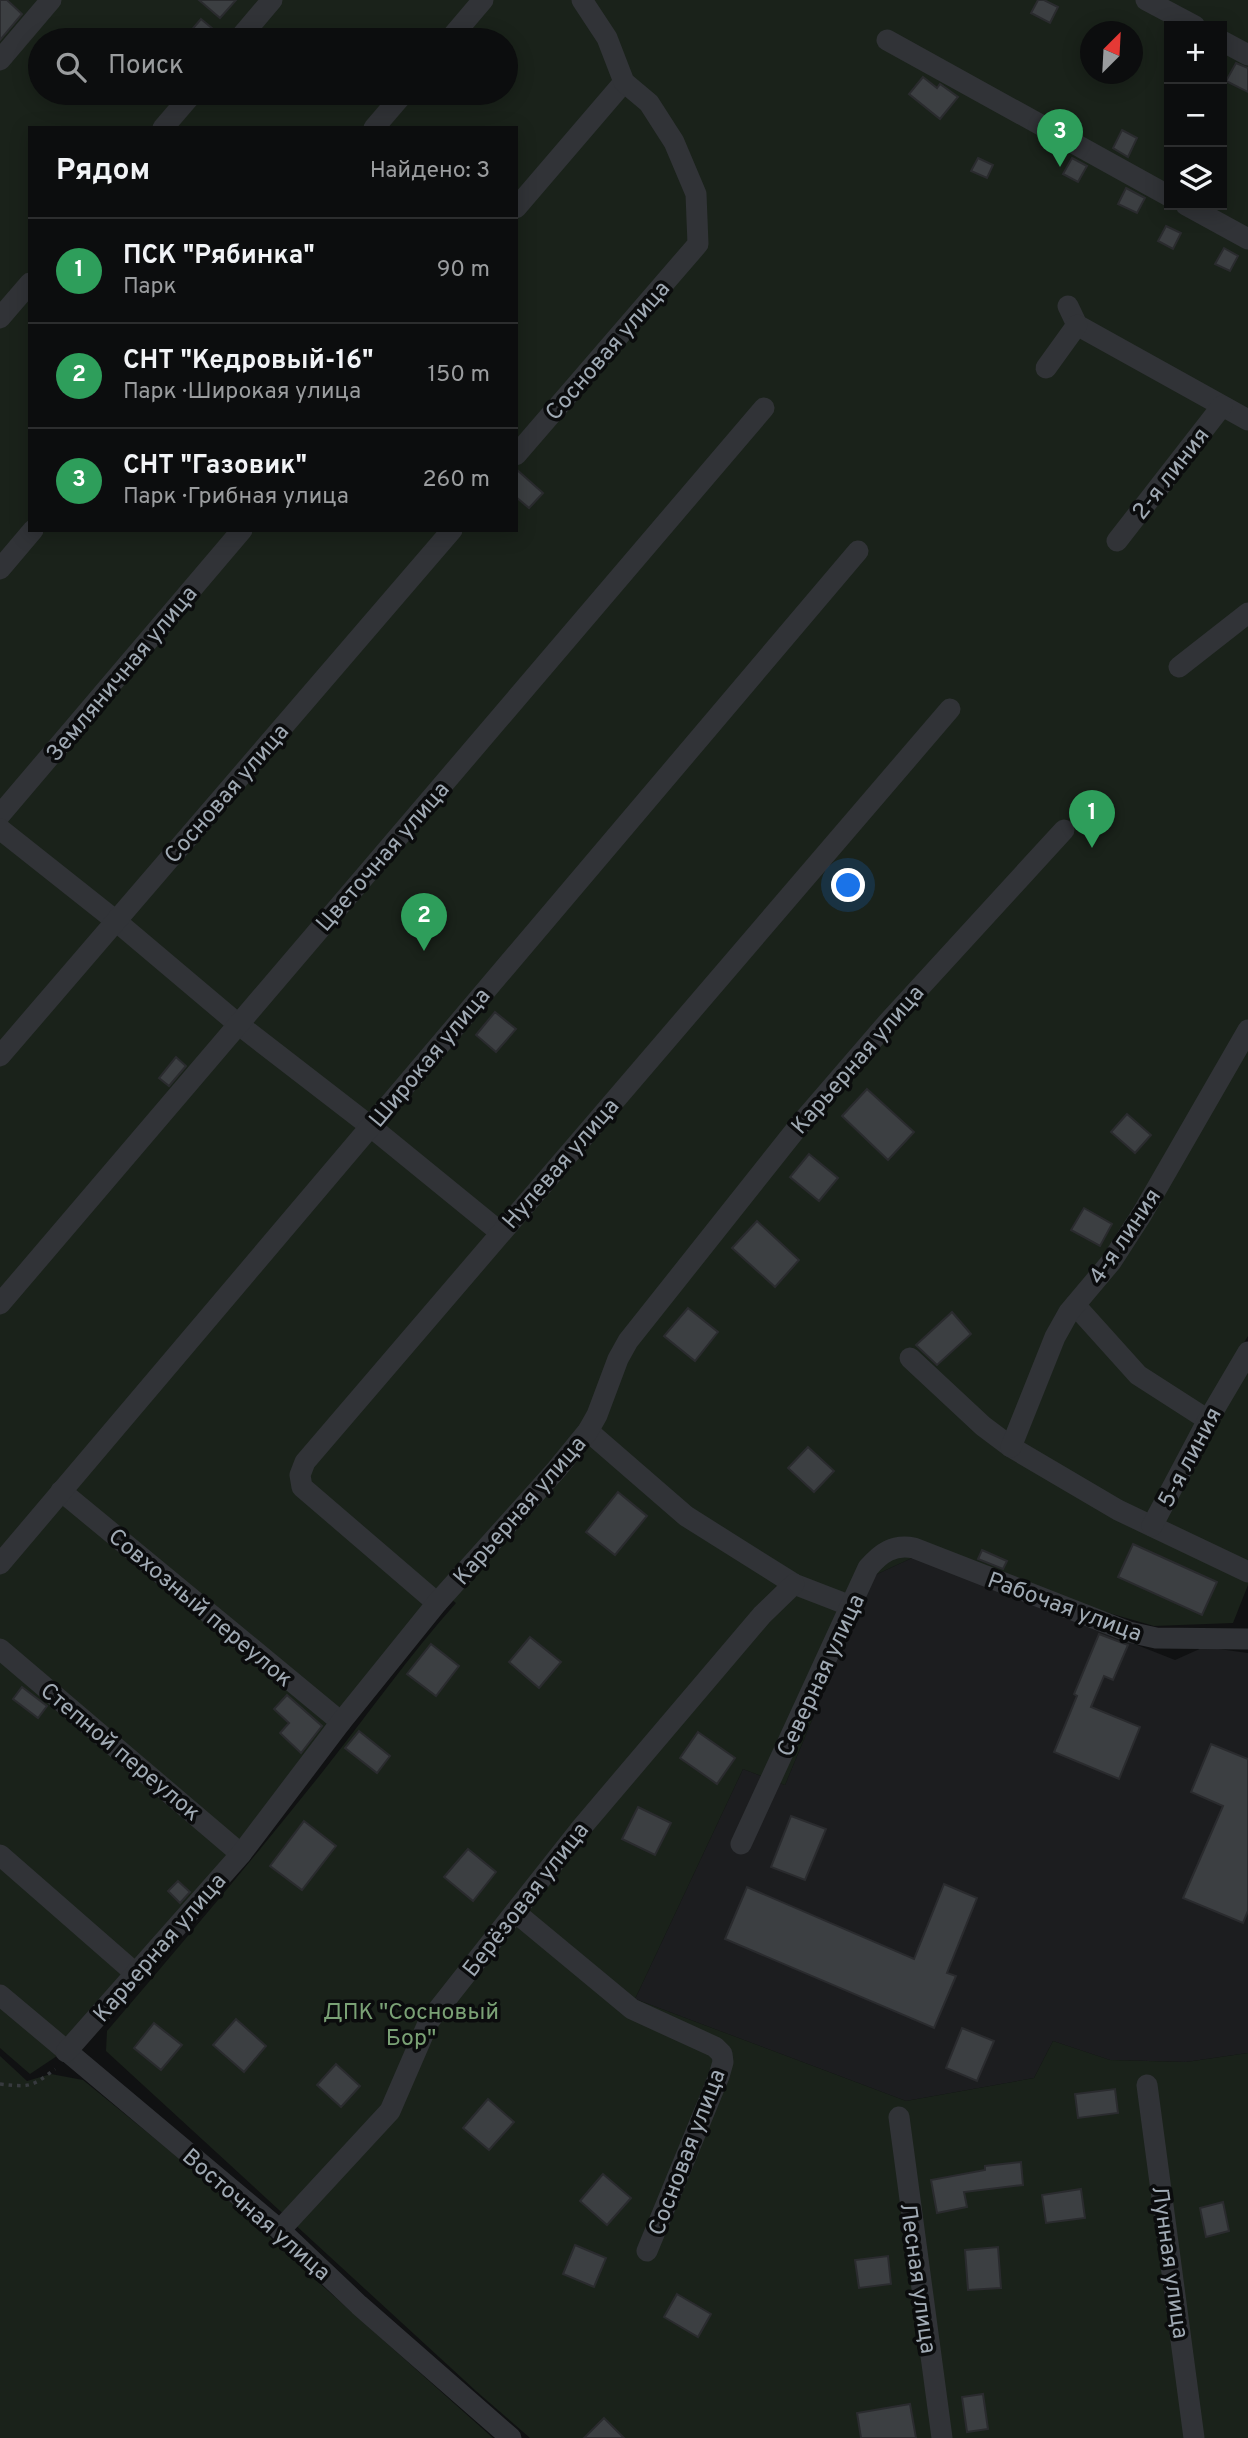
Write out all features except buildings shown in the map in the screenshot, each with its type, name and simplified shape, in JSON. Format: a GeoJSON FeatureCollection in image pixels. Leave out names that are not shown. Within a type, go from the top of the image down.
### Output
{"type":"FeatureCollection","features":[{"type":"Feature","properties":{"kind":"street"},"geometry":{"type":"LineString","coordinates":[[0,60],[51,0]]}},
{"type":"Feature","properties":{"kind":"street"},"geometry":{"type":"LineString","coordinates":[[248,28],[272,0]]}},
{"type":"Feature","properties":{"kind":"street"},"geometry":{"type":"LineString","coordinates":[[459,28],[483,0]]}},
{"type":"Feature","properties":{"kind":"street"},"geometry":{"type":"LineString","coordinates":[[518,206],[624,82],[607,38],[582,0]]}},
{"type":"Feature","properties":{"kind":"street"},"geometry":{"type":"LineString","coordinates":[[1146,0],[1186,21]]}},
{"type":"Feature","properties":{"kind":"street"},"geometry":{"type":"LineString","coordinates":[[887,40],[1164,193]]}},
{"type":"Feature","properties":{"kind":"street"},"geometry":{"type":"LineString","coordinates":[[1227,44],[1248,55]]}},
{"type":"Feature","properties":{"kind":"street","name":"Сосновая улица"},"geometry":{"type":"LineString","coordinates":[[518,453],[698,244],[696,194],[674,142],[649,103],[624,82]]}},
{"type":"Feature","properties":{"kind":"street"},"geometry":{"type":"LineString","coordinates":[[165,126],[183,105]]}},
{"type":"Feature","properties":{"kind":"street"},"geometry":{"type":"LineString","coordinates":[[376,126],[394,105]]}},
{"type":"Feature","properties":{"kind":"street"},"geometry":{"type":"LineString","coordinates":[[1195,210],[1248,239]]}},
{"type":"Feature","properties":{"kind":"street"},"geometry":{"type":"LineString","coordinates":[[0,318],[28,285]]}},
{"type":"Feature","properties":{"kind":"street"},"geometry":{"type":"LineString","coordinates":[[1068,306],[1077,326],[1248,420]]}},
{"type":"Feature","properties":{"kind":"street"},"geometry":{"type":"LineString","coordinates":[[1046,368],[1077,326]]}},
{"type":"Feature","properties":{"kind":"street","name":"2-я линия"},"geometry":{"type":"LineString","coordinates":[[1117,541],[1222,406]]}},
{"type":"Feature","properties":{"kind":"street","name":"Цветочная улица"},"geometry":{"type":"LineString","coordinates":[[0,1304],[764,408]]}},
{"type":"Feature","properties":{"kind":"street"},"geometry":{"type":"LineString","coordinates":[[0,569],[31,532]]}},
{"type":"Feature","properties":{"kind":"street","name":"Земляничная улица"},"geometry":{"type":"LineString","coordinates":[[0,815],[240,532]]}},
{"type":"Feature","properties":{"kind":"street","name":"Сосновая улица"},"geometry":{"type":"LineString","coordinates":[[0,1056],[450,532]]}},
{"type":"Feature","properties":{"kind":"street","name":"Широкая улица"},"geometry":{"type":"LineString","coordinates":[[0,1564],[858,551]]}},
{"type":"Feature","properties":{"kind":"street"},"geometry":{"type":"LineString","coordinates":[[1179,667],[1248,613]]}},
{"type":"Feature","properties":{"kind":"street","name":"Нулевая улица"},"geometry":{"type":"LineString","coordinates":[[437,1603],[302,1487],[300,1475],[305,1462],[950,709]]}},
{"type":"Feature","properties":{"kind":"street"},"geometry":{"type":"LineString","coordinates":[[0,829],[116,921],[238,1024],[370,1126],[500,1232]]}},
{"type":"Feature","properties":{"kind":"street","name":"Карьерная улица"},"geometry":{"type":"LineString","coordinates":[[66,2052],[241,1854],[341,1722],[437,1603],[588,1431],[628,1340],[801,1123],[1064,830]]}},
{"type":"Feature","properties":{"kind":"street","name":"4-я линия"},"geometry":{"type":"LineString","coordinates":[[1011,1447],[1055,1337],[1075,1305],[1111,1262],[1142,1214],[1248,1030]]}},
{"type":"Feature","properties":{"kind":"street"},"geometry":{"type":"LineString","coordinates":[[1075,1305],[1138,1375],[1151,1386],[1208,1420]]}},
{"type":"Feature","properties":{"kind":"street","name":"5-я линия"},"geometry":{"type":"LineString","coordinates":[[1152,1526],[1208,1420],[1248,1352]]}},
{"type":"Feature","properties":{"kind":"street"},"geometry":{"type":"LineString","coordinates":[[910,1358],[983,1426],[1011,1447],[1091,1495],[1248,1573]]}},
{"type":"Feature","properties":{"kind":"street"},"geometry":{"type":"LineString","coordinates":[[588,1431],[686,1516],[794,1584],[851,1606]]}},
{"type":"Feature","properties":{"kind":"street","name":"Совхозный переулок"},"geometry":{"type":"LineString","coordinates":[[61,1491],[341,1722]]}},
{"type":"Feature","properties":{"kind":"street","name":"Северная улица"},"geometry":{"type":"LineString","coordinates":[[741,1844],[868,1568],[877,1557],[902,1546],[929,1554]]}},
{"type":"Feature","properties":{"kind":"street","name":"Рабочая улица"},"geometry":{"type":"LineString","coordinates":[[929,1554],[1129,1632],[1156,1638],[1248,1639]]}},
{"type":"Feature","properties":{"kind":"street","name":"Берёзовая улица"},"geometry":{"type":"LineString","coordinates":[[279,2230],[390,2111],[429,2021],[582,1827],[762,1615],[794,1584]]}},
{"type":"Feature","properties":{"kind":"street","name":"Степной переулок"},"geometry":{"type":"LineString","coordinates":[[0,1649],[241,1854]]}},
{"type":"Feature","properties":{"kind":"street"},"geometry":{"type":"LineString","coordinates":[[0,1855],[135,1973]]}},
{"type":"Feature","properties":{"kind":"street","name":"Сосновая улица"},"geometry":{"type":"LineString","coordinates":[[515,1912],[632,2009],[715,2047],[722,2054],[719,2076],[647,2251]]}},
{"type":"Feature","properties":{"kind":"street","name":"Восточная улица"},"geometry":{"type":"LineString","coordinates":[[0,1995],[279,2230],[359,2305],[511,2438]]}},
{"type":"Feature","properties":{"kind":"street","name":"Лунная улица"},"geometry":{"type":"LineString","coordinates":[[1147,2085],[1194,2438]]}},
{"type":"Feature","properties":{"kind":"street","name":"Лесная улица"},"geometry":{"type":"LineString","coordinates":[[899,2117],[942,2438]]}},
{"type":"Feature","properties":{"kind":"path"},"geometry":{"type":"LineString","coordinates":[[0,2084],[21,2088],[37,2083],[56,2068],[66,2052]]}},
{"type":"Feature","properties":{"kind":"shaded area"},"geometry":{"type":"Polygon","coordinates":[[[914,1557],[1175,1660],[1204,1647],[1248,1653],[1248,2053],[1186,2062],[1110,2060],[1053,2041],[1034,2078],[906,2101],[635,1999],[743,1769],[785,1785],[853,1621],[875,1575],[914,1557]]]}},
{"type":"Feature","properties":{"kind":"green space","name":"ДПК \"Сосновый Бор\""},"geometry":{"type":"Polygon","coordinates":[[[0,0],[1248,0],[1248,1336],[1197,1423],[1142,1529],[1248,1580],[1248,1585],[1233,1623],[1154,1626],[914,1557],[875,1575],[853,1621],[785,1785],[743,1769],[635,1999],[906,2101],[1034,2078],[1053,2041],[1110,2060],[1186,2062],[1248,2053],[1248,2438],[530,2438],[106,2051],[107,2031],[271,1836],[456,1603],[436,1588],[255,1826],[57,2056],[30,2074],[0,2048],[0,0]]]}},
{"type":"Feature","properties":{"kind":"green space"},"geometry":{"type":"Polygon","coordinates":[[[1248,1369],[1248,1564],[1164,1524],[1215,1425],[1248,1369]]]}},
{"type":"Feature","properties":{"kind":"green space"},"geometry":{"type":"Polygon","coordinates":[[[0,2056],[27,2081],[51,2074],[83,2080],[254,2219],[279,2247],[493,2438],[0,2438],[0,2056]]]}},
{"type":"Feature","properties":{"kind":"place","name":"СНТ \"Газовик\""},"geometry":{"type":"Point","coordinates":[1060,167]}},
{"type":"Feature","properties":{"kind":"place","name":"ПСК \"Рябинка\""},"geometry":{"type":"Point","coordinates":[1092,848]}},
{"type":"Feature","properties":{"kind":"place","name":"СНТ \"Кедровый-16\""},"geometry":{"type":"Point","coordinates":[424,951]}}]}
